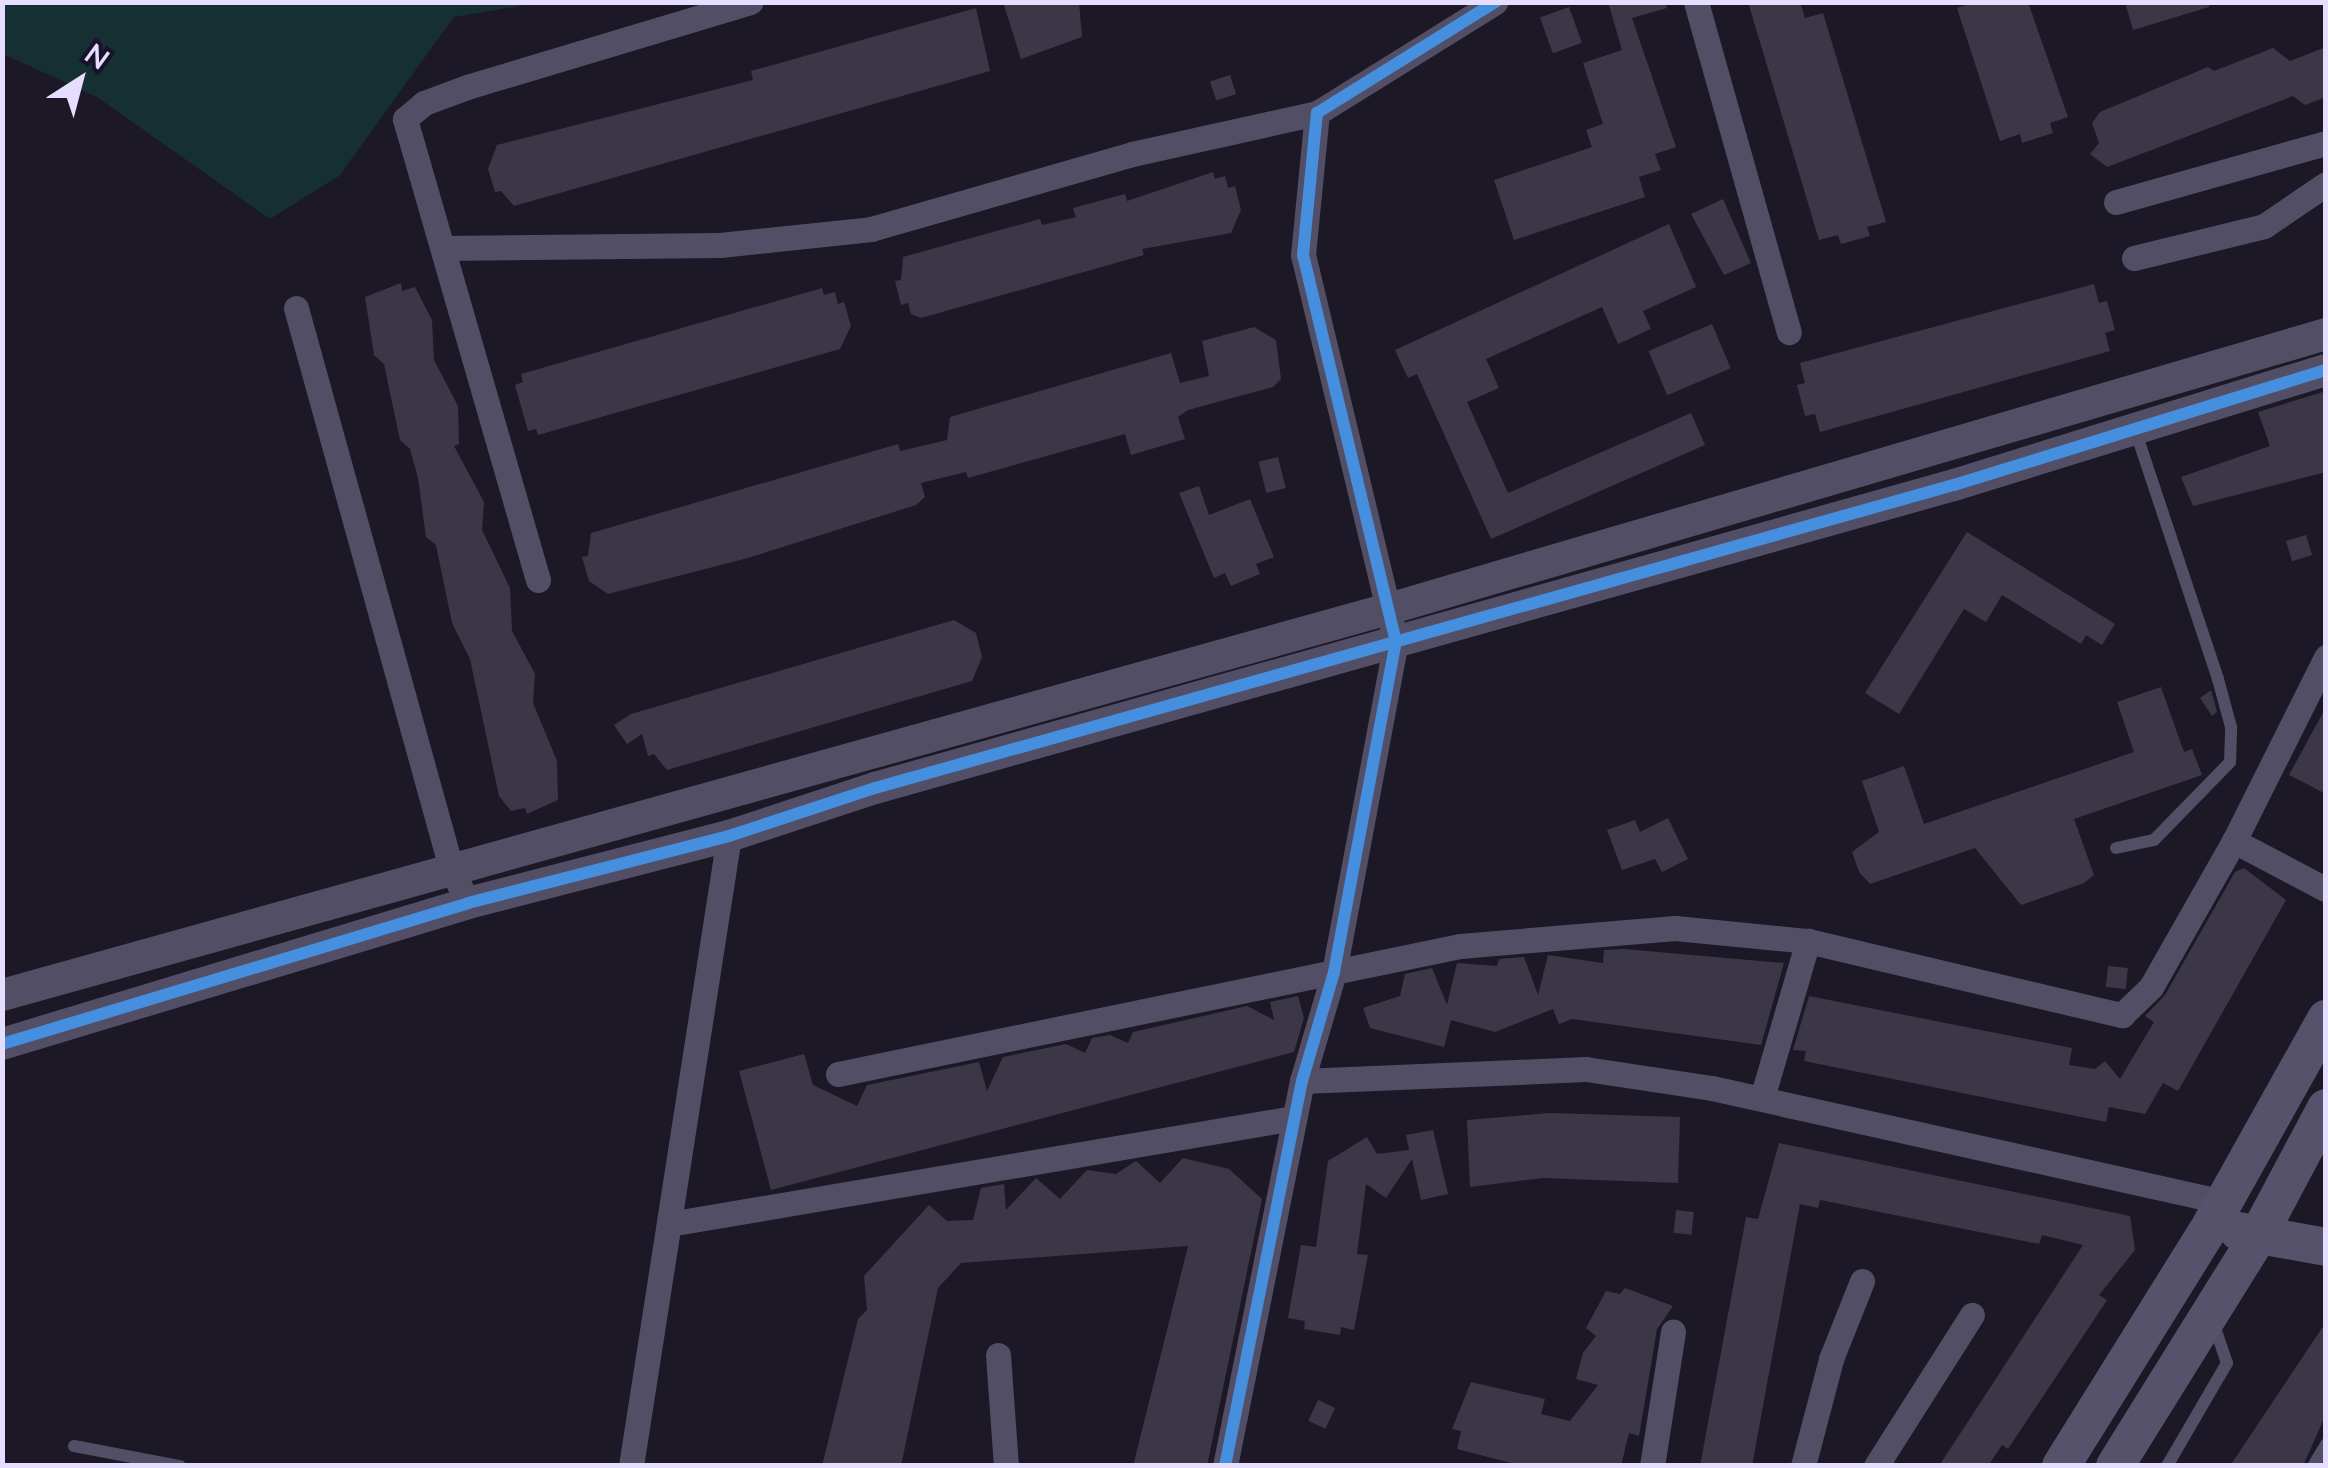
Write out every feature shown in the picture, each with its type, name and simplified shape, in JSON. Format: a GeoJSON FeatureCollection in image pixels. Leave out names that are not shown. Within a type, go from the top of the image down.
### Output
{"type":"FeatureCollection","features":[{"type":"Feature","properties":{"kind":"main road"},"geometry":{"type":"LineString","coordinates":[[2061,1466],[2218,1212],[2326,1019]]}},
{"type":"Feature","properties":{"kind":"main road"},"geometry":{"type":"LineString","coordinates":[[2116,1466],[2258,1236],[2326,1108]]}},
{"type":"Feature","properties":{"kind":"main road"},"geometry":{"type":"LineString","coordinates":[[2218,1212],[2258,1236],[2326,1248]]}},
{"type":"Feature","properties":{"kind":"street"},"geometry":{"type":"LineString","coordinates":[[538,580],[443,248],[403,128],[412,110],[466,87],[751,2]]}},
{"type":"Feature","properties":{"kind":"street"},"geometry":{"type":"LineString","coordinates":[[443,248],[806,239],[871,229],[1132,154],[1316,114],[1495,2]]}},
{"type":"Feature","properties":{"kind":"street"},"geometry":{"type":"LineString","coordinates":[[1696,2],[1789,332]]}},
{"type":"Feature","properties":{"kind":"street"},"geometry":{"type":"LineString","coordinates":[[1226,1466],[1302,1080],[1334,972],[1396,642],[1392,608],[1303,255],[1316,114]]}},
{"type":"Feature","properties":{"kind":"street"},"geometry":{"type":"LineString","coordinates":[[2116,202],[2326,143]]}},
{"type":"Feature","properties":{"kind":"street"},"geometry":{"type":"LineString","coordinates":[[2134,258],[2264,226],[2326,184]]}},
{"type":"Feature","properties":{"kind":"street"},"geometry":{"type":"LineString","coordinates":[[296,308],[451,868],[468,903]]}},
{"type":"Feature","properties":{"kind":"street"},"geometry":{"type":"LineString","coordinates":[[2,995],[1392,608],[2326,334]]}},
{"type":"Feature","properties":{"kind":"street"},"geometry":{"type":"LineString","coordinates":[[2,1044],[468,903],[729,836],[875,788],[2135,430],[2326,370]]}},
{"type":"Feature","properties":{"kind":"street"},"geometry":{"type":"LineString","coordinates":[[838,1074],[1460,946],[1658,929],[1808,941],[2122,1014],[2152,987],[2234,841],[2326,657]]}},
{"type":"Feature","properties":{"kind":"street"},"geometry":{"type":"LineString","coordinates":[[632,1466],[729,836]]}},
{"type":"Feature","properties":{"kind":"street"},"geometry":{"type":"LineString","coordinates":[[2234,841],[2324,889]]}},
{"type":"Feature","properties":{"kind":"street"},"geometry":{"type":"LineString","coordinates":[[1762,1098],[1808,941]]}},
{"type":"Feature","properties":{"kind":"street"},"geometry":{"type":"LineString","coordinates":[[1302,1080],[1586,1069],[1762,1098],[2218,1212]]}},
{"type":"Feature","properties":{"kind":"street"},"geometry":{"type":"LineString","coordinates":[[669,1224],[1294,1118]]}},
{"type":"Feature","properties":{"kind":"street"},"geometry":{"type":"LineString","coordinates":[[1803,1466],[1831,1359],[1862,1282]]}},
{"type":"Feature","properties":{"kind":"street"},"geometry":{"type":"LineString","coordinates":[[1876,1466],[1972,1315]]}},
{"type":"Feature","properties":{"kind":"street"},"geometry":{"type":"LineString","coordinates":[[1652,1466],[1673,1332]]}},
{"type":"Feature","properties":{"kind":"street"},"geometry":{"type":"LineString","coordinates":[[998,1355],[1006,1466]]}},
{"type":"Feature","properties":{"kind":"lane"},"geometry":{"type":"LineString","coordinates":[[2116,848],[2154,840],[2230,762],[2231,727],[2218,679],[2135,430]]}},
{"type":"Feature","properties":{"kind":"lane"},"geometry":{"type":"LineString","coordinates":[[2167,1466],[2227,1364],[2210,1313]]}},
{"type":"Feature","properties":{"kind":"lane"},"geometry":{"type":"LineString","coordinates":[[2313,1466],[2326,1444]]}},
{"type":"Feature","properties":{"kind":"lane"},"geometry":{"type":"LineString","coordinates":[[74,1446],[180,1466]]}},
{"type":"Feature","properties":{"kind":"green space"},"geometry":{"type":"Polygon","coordinates":[[[3,2],[538,3],[454,17],[339,176],[270,219],[97,97],[3,54],[3,2]]]}},
{"type":"Feature","properties":{"kind":"building"},"geometry":{"type":"Polygon","coordinates":[[[1003,2],[1079,2],[1082,37],[1021,59],[1003,2]]]}},
{"type":"Feature","properties":{"kind":"building"},"geometry":{"type":"Polygon","coordinates":[[[1608,2],[1666,2],[1667,8],[1632,18],[1676,147],[1655,154],[1661,170],[1639,177],[1645,197],[1514,240],[1494,180],[1592,147],[1586,130],[1603,124],[1583,63],[1622,50],[1608,2]]]}},
{"type":"Feature","properties":{"kind":"building"},"geometry":{"type":"Polygon","coordinates":[[[1748,2],[1800,2],[1805,18],[1823,13],[1886,222],[1867,227],[1870,236],[1841,244],[1838,235],[1819,240],[1748,2]]]}},
{"type":"Feature","properties":{"kind":"building"},"geometry":{"type":"Polygon","coordinates":[[[1974,2],[2028,2],[2068,117],[2050,123],[2053,133],[2022,143],[2020,134],[2000,141],[1957,8],[1974,2]]]}},
{"type":"Feature","properties":{"kind":"building"},"geometry":{"type":"Polygon","coordinates":[[[2125,2],[2209,2],[2209,7],[2133,30],[2125,2]]]}},
{"type":"Feature","properties":{"kind":"building"},"geometry":{"type":"Polygon","coordinates":[[[1569,7],[1582,43],[1553,53],[1540,18],[1569,7]]]}},
{"type":"Feature","properties":{"kind":"building"},"geometry":{"type":"Polygon","coordinates":[[[976,8],[990,71],[514,206],[501,191],[495,192],[488,169],[497,145],[753,80],[751,71],[976,8]]]}},
{"type":"Feature","properties":{"kind":"building"},"geometry":{"type":"Polygon","coordinates":[[[2326,47],[2326,97],[2305,105],[2293,96],[2107,167],[2090,154],[2099,143],[2092,123],[2100,112],[2208,67],[2214,71],[2273,48],[2290,61],[2326,47]]]}},
{"type":"Feature","properties":{"kind":"building"},"geometry":{"type":"Polygon","coordinates":[[[1230,75],[1236,94],[1216,101],[1210,81],[1230,75]]]}},
{"type":"Feature","properties":{"kind":"building"},"geometry":{"type":"Polygon","coordinates":[[[1213,172],[1215,179],[1225,176],[1228,188],[1235,186],[1241,210],[1231,233],[1142,249],[1144,255],[921,318],[911,314],[908,303],[901,305],[895,281],[901,280],[903,257],[1040,219],[1042,225],[1076,217],[1073,208],[1125,194],[1127,201],[1213,172]]]}},
{"type":"Feature","properties":{"kind":"building"},"geometry":{"type":"Polygon","coordinates":[[[1723,199],[1751,263],[1724,275],[1691,214],[1723,199]]]}},
{"type":"Feature","properties":{"kind":"building"},"geometry":{"type":"Polygon","coordinates":[[[1669,224],[1696,287],[1643,311],[1651,329],[1618,344],[1602,307],[1486,359],[1499,388],[1467,402],[1508,493],[1691,413],[1705,445],[1491,539],[1417,374],[1408,378],[1395,350],[1669,224]]]}},
{"type":"Feature","properties":{"kind":"building"},"geometry":{"type":"Polygon","coordinates":[[[401,283],[402,291],[415,287],[432,320],[434,360],[458,406],[459,444],[454,446],[484,502],[482,530],[510,588],[512,631],[535,674],[533,703],[557,761],[558,800],[527,814],[525,808],[511,811],[499,796],[470,659],[452,623],[436,545],[426,537],[418,478],[410,449],[400,440],[384,364],[374,355],[365,297],[401,283]]]}},
{"type":"Feature","properties":{"kind":"building"},"geometry":{"type":"Polygon","coordinates":[[[2094,284],[2099,303],[2107,301],[2115,330],[2105,333],[2110,351],[1820,432],[1815,414],[1805,416],[1797,385],[1805,383],[1800,363],[2094,284]]]}},
{"type":"Feature","properties":{"kind":"building"},"geometry":{"type":"Polygon","coordinates":[[[822,288],[824,295],[835,292],[838,304],[844,302],[851,326],[840,349],[538,435],[536,429],[528,431],[515,385],[523,382],[521,374],[822,288]]]}},
{"type":"Feature","properties":{"kind":"building"},"geometry":{"type":"Polygon","coordinates":[[[1712,324],[1731,368],[1667,395],[1648,351],[1712,324]]]}},
{"type":"Feature","properties":{"kind":"building"},"geometry":{"type":"Polygon","coordinates":[[[1254,327],[1276,340],[1281,379],[1273,387],[1188,410],[1178,417],[1185,439],[1131,455],[1125,434],[968,478],[966,472],[921,483],[925,497],[916,505],[748,558],[608,594],[589,581],[582,557],[588,556],[591,533],[898,444],[900,451],[947,440],[950,417],[1171,353],[1180,383],[1209,376],[1202,341],[1254,327]]]}},
{"type":"Feature","properties":{"kind":"building"},"geometry":{"type":"Polygon","coordinates":[[[2326,391],[2326,472],[2193,506],[2181,477],[2270,446],[2258,412],[2326,391]]]}},
{"type":"Feature","properties":{"kind":"building"},"geometry":{"type":"Polygon","coordinates":[[[1278,457],[1286,488],[1266,493],[1259,462],[1278,457]]]}},
{"type":"Feature","properties":{"kind":"building"},"geometry":{"type":"Polygon","coordinates":[[[1199,486],[1209,515],[1250,499],[1274,557],[1256,564],[1260,574],[1231,586],[1225,573],[1214,578],[1179,493],[1199,486]]]}},
{"type":"Feature","properties":{"kind":"building"},"geometry":{"type":"Polygon","coordinates":[[[1967,532],[2115,624],[2102,645],[2086,635],[2081,644],[2002,595],[1986,622],[1964,609],[1899,714],[1865,693],[1967,532]]]}},
{"type":"Feature","properties":{"kind":"building"},"geometry":{"type":"Polygon","coordinates":[[[2306,535],[2312,555],[2292,561],[2286,541],[2306,535]]]}},
{"type":"Feature","properties":{"kind":"building"},"geometry":{"type":"Polygon","coordinates":[[[954,620],[976,633],[982,657],[972,681],[667,770],[654,754],[648,756],[642,734],[627,744],[614,725],[631,714],[954,620]]]}},
{"type":"Feature","properties":{"kind":"building"},"geometry":{"type":"Polygon","coordinates":[[[2161,687],[2184,752],[2192,749],[2202,775],[2074,819],[2094,875],[2084,883],[2021,905],[1975,848],[1870,884],[1859,872],[1852,852],[1879,832],[1862,781],[1904,766],[1924,824],[2134,752],[2117,702],[2161,687]]]}},
{"type":"Feature","properties":{"kind":"building"},"geometry":{"type":"Polygon","coordinates":[[[2211,690],[2217,712],[2212,716],[2200,698],[2211,690]]]}},
{"type":"Feature","properties":{"kind":"building"},"geometry":{"type":"Polygon","coordinates":[[[2326,707],[2326,794],[2289,775],[2326,707]]]}},
{"type":"Feature","properties":{"kind":"building"},"geometry":{"type":"Polygon","coordinates":[[[1668,818],[1688,859],[1662,872],[1655,859],[1622,870],[1607,830],[1635,820],[1640,832],[1668,818]]]}},
{"type":"Feature","properties":{"kind":"building"},"geometry":{"type":"Polygon","coordinates":[[[2244,868],[2286,900],[2178,1091],[2163,1083],[2145,1114],[2109,1107],[2106,1122],[1804,1061],[1806,1051],[1793,1050],[1809,996],[2072,1048],[2069,1065],[2095,1069],[2105,1061],[2120,1079],[2154,1022],[2145,1016],[2165,995],[2235,872],[2244,868]]]}},
{"type":"Feature","properties":{"kind":"building"},"geometry":{"type":"Polygon","coordinates":[[[1604,950],[1784,963],[1761,1045],[1572,1019],[1559,1024],[1553,1009],[1495,1032],[1451,1020],[1444,1047],[1370,1028],[1363,1008],[1400,996],[1405,974],[1432,968],[1447,1005],[1457,963],[1497,966],[1499,959],[1524,957],[1538,995],[1548,955],[1603,963],[1604,950]]]}},
{"type":"Feature","properties":{"kind":"building"},"geometry":{"type":"Polygon","coordinates":[[[2108,966],[2128,968],[2126,989],[2106,987],[2108,966]]]}},
{"type":"Feature","properties":{"kind":"building"},"geometry":{"type":"Polygon","coordinates":[[[1298,996],[1304,1018],[1294,1052],[771,1190],[739,1071],[804,1054],[813,1085],[857,1106],[867,1085],[979,1062],[987,1091],[1003,1057],[1066,1044],[1085,1053],[1092,1038],[1110,1035],[1128,1043],[1133,1032],[1247,1006],[1274,1020],[1270,1002],[1298,996]]]}},
{"type":"Feature","properties":{"kind":"building"},"geometry":{"type":"Polygon","coordinates":[[[1549,1113],[1680,1117],[1678,1183],[1543,1178],[1470,1187],[1467,1120],[1549,1113]]]}},
{"type":"Feature","properties":{"kind":"building"},"geometry":{"type":"Polygon","coordinates":[[[1433,1130],[1448,1194],[1421,1200],[1412,1159],[1386,1198],[1366,1184],[1357,1254],[1368,1255],[1354,1330],[1341,1327],[1340,1335],[1304,1329],[1305,1321],[1288,1318],[1301,1245],[1316,1247],[1328,1161],[1367,1137],[1377,1154],[1409,1150],[1406,1135],[1433,1130]]]}},
{"type":"Feature","properties":{"kind":"building"},"geometry":{"type":"Polygon","coordinates":[[[1779,1143],[2130,1216],[2135,1250],[2099,1295],[2107,1300],[2008,1449],[2002,1445],[1988,1466],[1939,1466],[2083,1245],[2042,1235],[2039,1244],[1820,1200],[1818,1208],[1800,1204],[1752,1466],[1700,1466],[1746,1217],[1758,1219],[1779,1143]]]}},
{"type":"Feature","properties":{"kind":"building"},"geometry":{"type":"Polygon","coordinates":[[[1183,1158],[1229,1169],[1262,1199],[1207,1466],[1133,1466],[1188,1246],[961,1263],[938,1288],[901,1466],[822,1466],[858,1319],[867,1310],[864,1276],[929,1205],[947,1221],[973,1220],[981,1188],[1004,1184],[1006,1210],[1036,1178],[1060,1199],[1087,1170],[1116,1174],[1136,1161],[1160,1183],[1183,1158]]]}},
{"type":"Feature","properties":{"kind":"building"},"geometry":{"type":"Polygon","coordinates":[[[1676,1210],[1694,1212],[1691,1235],[1674,1233],[1676,1210]]]}},
{"type":"Feature","properties":{"kind":"building"},"geometry":{"type":"Polygon","coordinates":[[[1625,1288],[1673,1306],[1657,1329],[1639,1436],[1629,1433],[1621,1466],[1523,1466],[1457,1449],[1461,1431],[1452,1429],[1471,1382],[1545,1399],[1541,1414],[1570,1421],[1598,1385],[1576,1379],[1583,1353],[1596,1336],[1586,1328],[1606,1291],[1620,1294],[1625,1288]]]}},
{"type":"Feature","properties":{"kind":"building"},"geometry":{"type":"Polygon","coordinates":[[[2326,1322],[2326,1414],[2303,1466],[2230,1466],[2326,1322]]]}},
{"type":"Feature","properties":{"kind":"building"},"geometry":{"type":"Polygon","coordinates":[[[1318,1400],[1335,1408],[1325,1429],[1308,1421],[1318,1400]]]}},
{"type":"Feature","properties":{"kind":"cycle path"},"geometry":{"type":"LineString","coordinates":[[1225,1466],[1302,1081],[1334,972],[1396,642],[1303,255],[1317,113],[1495,2]]}},
{"type":"Feature","properties":{"kind":"cycle path"},"geometry":{"type":"LineString","coordinates":[[2,1044],[468,903],[729,836],[875,788],[1954,485],[2326,370]]}}]}
